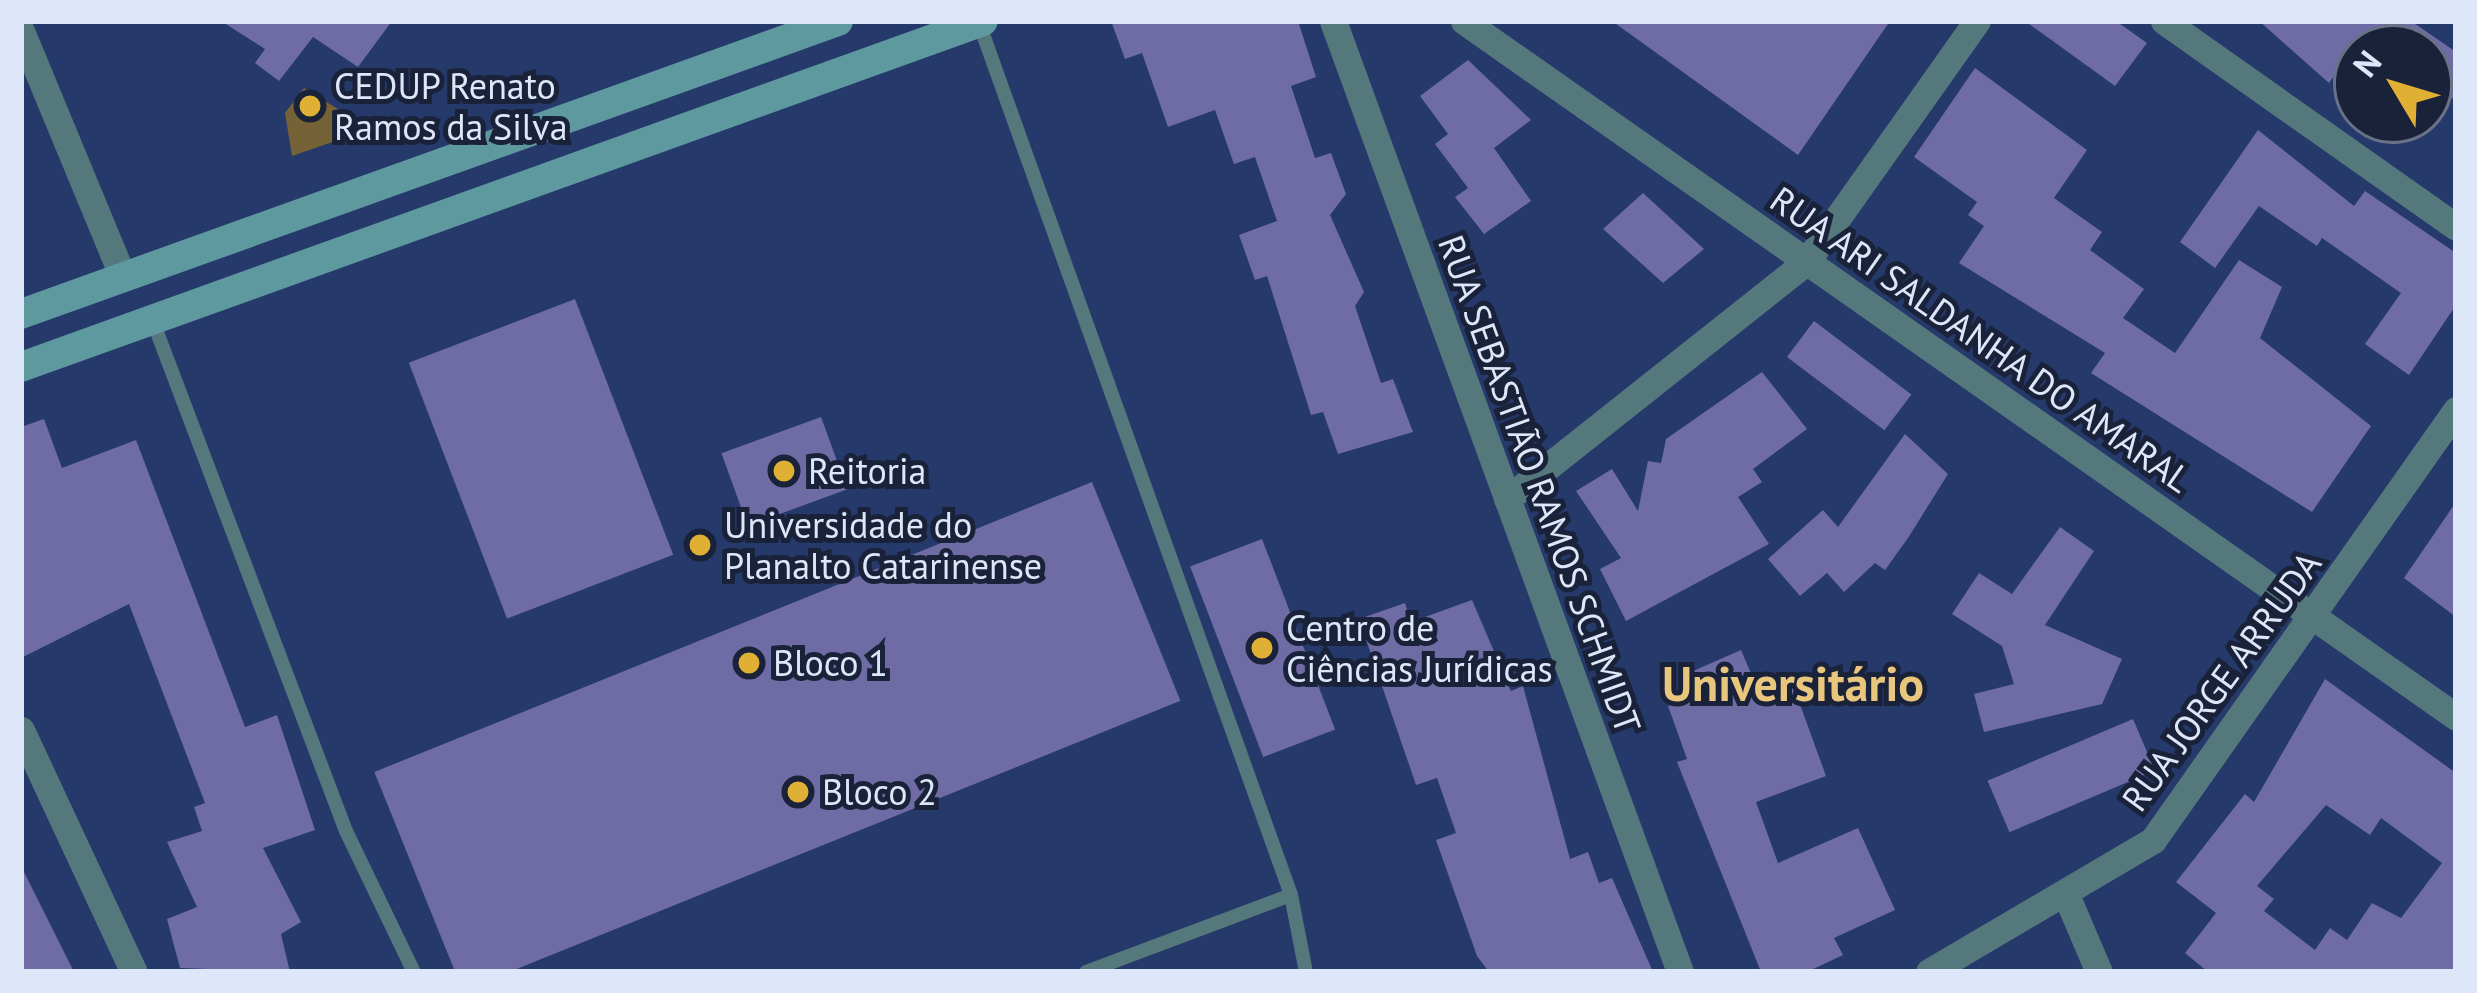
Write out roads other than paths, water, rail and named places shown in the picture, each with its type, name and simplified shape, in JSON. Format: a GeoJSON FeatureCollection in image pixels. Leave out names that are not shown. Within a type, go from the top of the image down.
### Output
{"type":"FeatureCollection","features":[{"type":"Feature","properties":{"kind":"main road"},"geometry":{"type":"LineString","coordinates":[[21,314],[838,21]]}},
{"type":"Feature","properties":{"kind":"main road"},"geometry":{"type":"LineString","coordinates":[[21,367],[981,22]]}},
{"type":"Feature","properties":{"kind":"street","name":"RUA SEBASTIÃO RAMOS SCHMIDT"},"geometry":{"type":"LineString","coordinates":[[1333,21],[1680,972]]}},
{"type":"Feature","properties":{"kind":"street","name":"RUA ARI SALDANHA DO AMARAL"},"geometry":{"type":"LineString","coordinates":[[1464,21],[2456,717]]}},
{"type":"Feature","properties":{"kind":"street"},"geometry":{"type":"LineString","coordinates":[[1508,499],[1807,262],[1977,21]]}},
{"type":"Feature","properties":{"kind":"street"},"geometry":{"type":"LineString","coordinates":[[2164,21],[2456,227]]}},
{"type":"Feature","properties":{"kind":"street"},"geometry":{"type":"LineString","coordinates":[[21,31],[123,277]]}},
{"type":"Feature","properties":{"kind":"street","name":"RUA JORGE ARRUDA"},"geometry":{"type":"LineString","coordinates":[[1929,972],[2067,897],[2166,825],[2456,410]]}},
{"type":"Feature","properties":{"kind":"street"},"geometry":{"type":"LineString","coordinates":[[21,730],[134,972]]}},
{"type":"Feature","properties":{"kind":"street"},"geometry":{"type":"LineString","coordinates":[[2067,897],[2099,972]]}},
{"type":"Feature","properties":{"kind":"lane"},"geometry":{"type":"LineString","coordinates":[[981,22],[1291,895],[1306,972]]}},
{"type":"Feature","properties":{"kind":"lane"},"geometry":{"type":"LineString","coordinates":[[152,319],[346,831],[414,972]]}},
{"type":"Feature","properties":{"kind":"lane"},"geometry":{"type":"LineString","coordinates":[[1086,972],[1291,895]]}},
{"type":"Feature","properties":{"kind":"place","name":"CEDUP Renato Ramos da Silva"},"geometry":{"type":"Point","coordinates":[310,106]}},
{"type":"Feature","properties":{"kind":"place","name":"Reitoria"},"geometry":{"type":"Point","coordinates":[784,471]}},
{"type":"Feature","properties":{"kind":"place","name":"Universidade do Planalto Catarinense"},"geometry":{"type":"Point","coordinates":[700,545]}},
{"type":"Feature","properties":{"kind":"place","name":"Centro de Ciências Jurídicas"},"geometry":{"type":"Point","coordinates":[1262,648]}},
{"type":"Feature","properties":{"kind":"place","name":"Bloco 1"},"geometry":{"type":"Point","coordinates":[749,663]}},
{"type":"Feature","properties":{"kind":"place","name":"Bloco 2"},"geometry":{"type":"Point","coordinates":[798,792]}},
{"type":"Feature","properties":{"kind":"district","name":"Universitário"},"geometry":{"type":"Point","coordinates":[1793,684]}}]}
